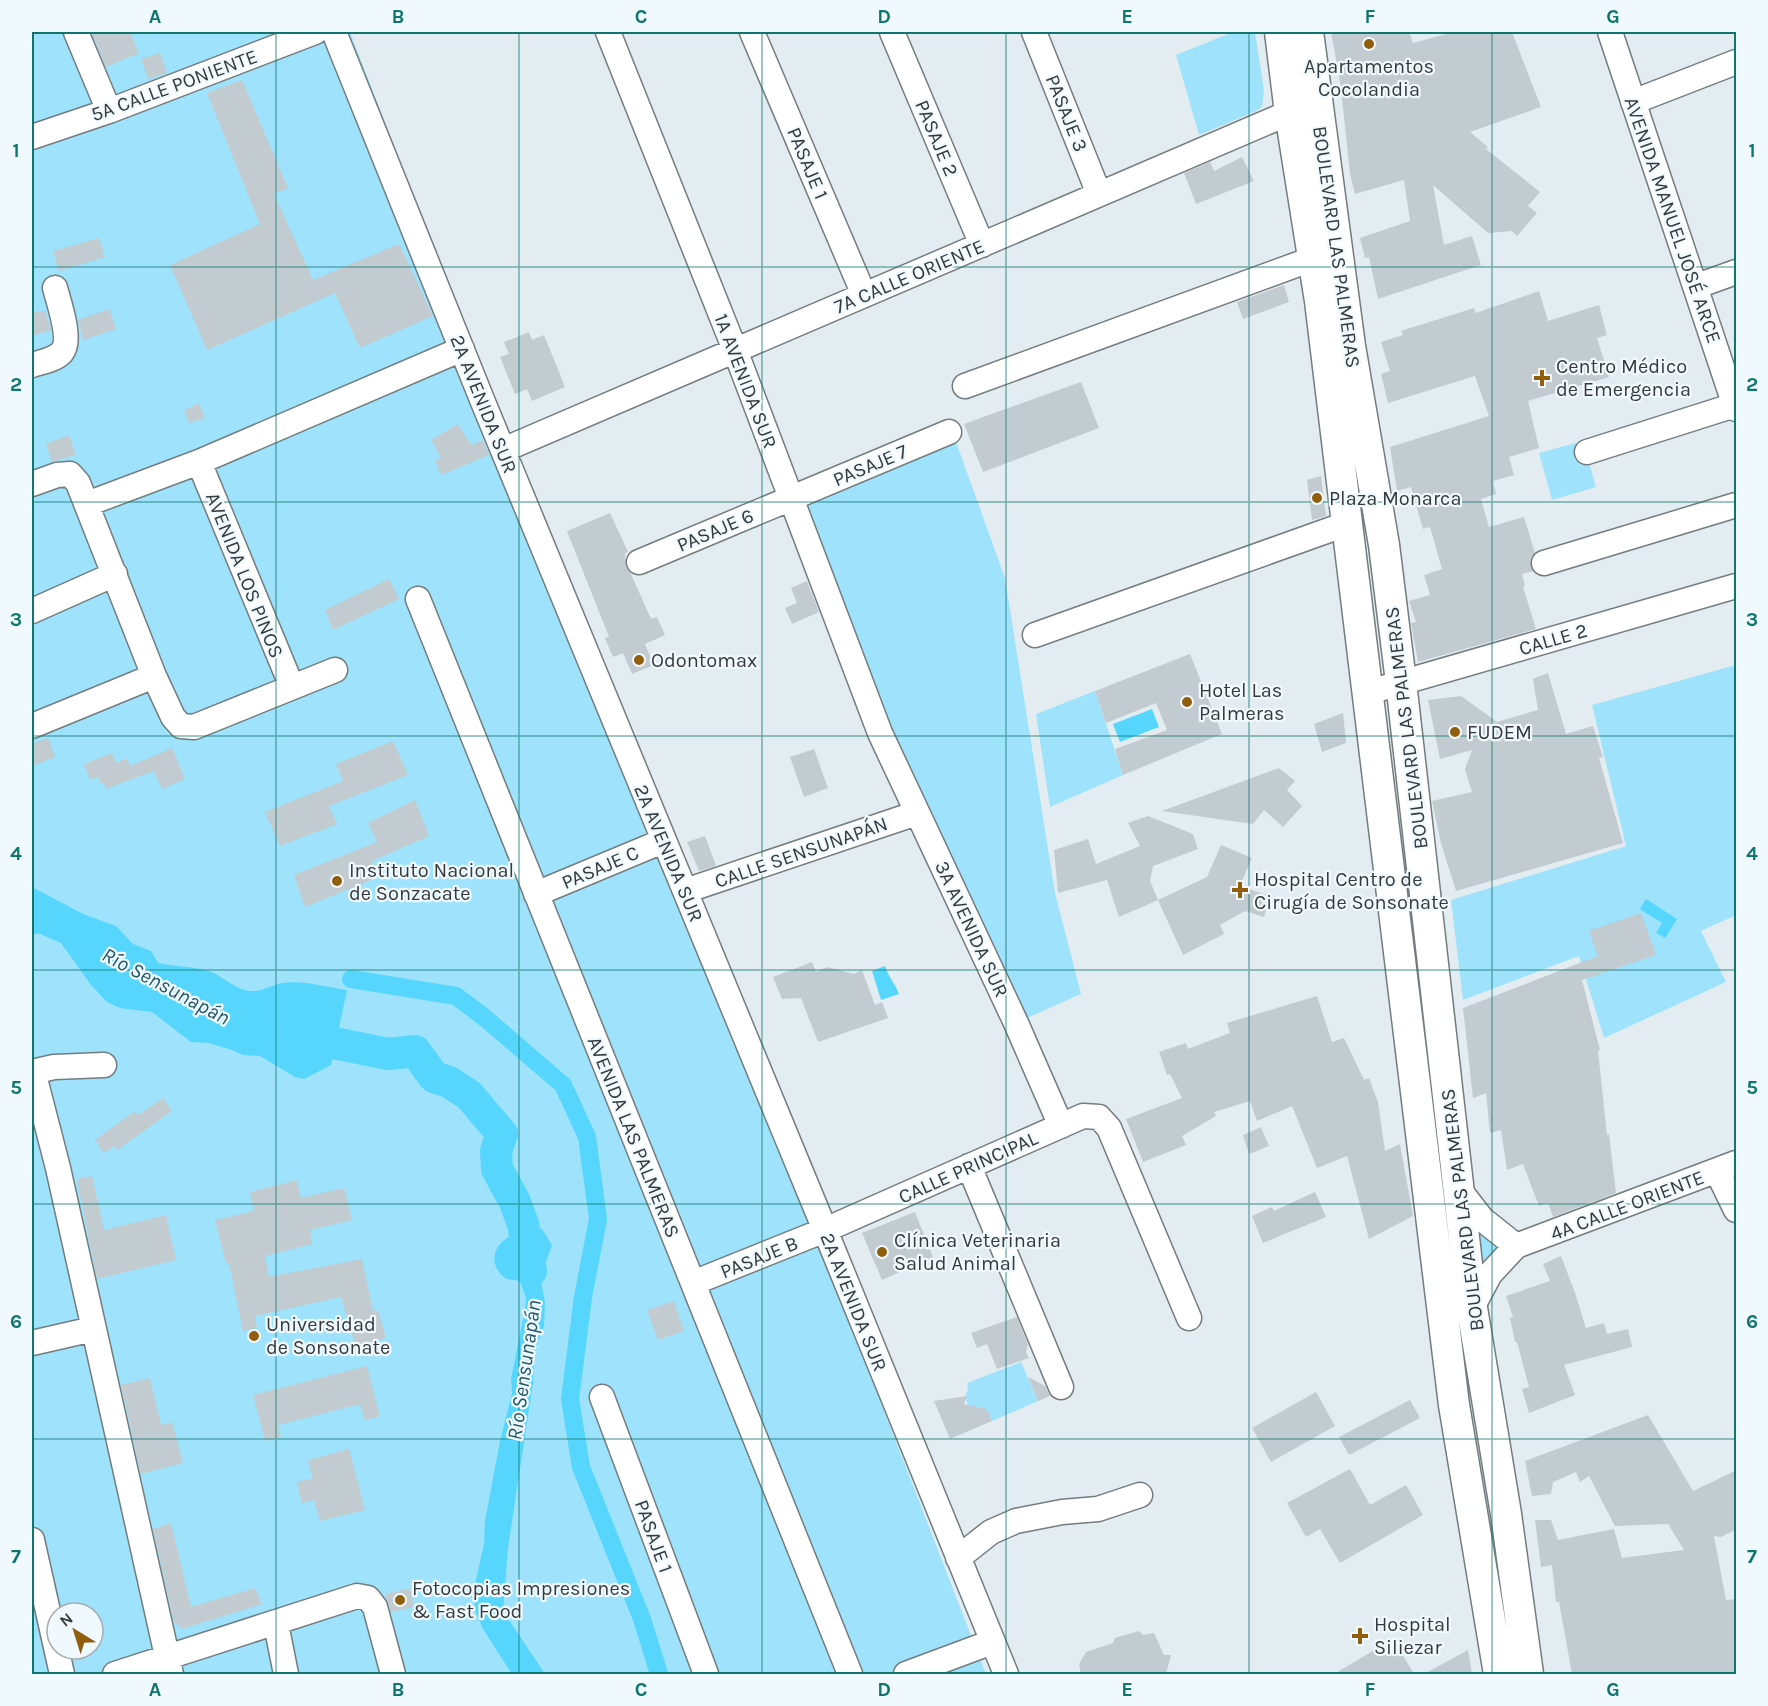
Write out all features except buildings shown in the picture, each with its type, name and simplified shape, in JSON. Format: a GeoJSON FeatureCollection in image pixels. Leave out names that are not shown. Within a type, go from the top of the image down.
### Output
{"type":"FeatureCollection","features":[{"type":"Feature","properties":{"kind":"main road","name":"BOULEVARD LAS PALMERAS"},"geometry":{"type":"LineString","coordinates":[[1280,32],[1304,109],[1350,346],[1384,545],[1472,1308],[1506,1514],[1528,1674]]}},
{"type":"Feature","properties":{"kind":"main road","name":"BOULEVARD LAS PALMERAS"},"geometry":{"type":"LineString","coordinates":[[1308,32],[1304,109],[1312,259],[1320,301],[1346,524],[1369,692],[1454,1405],[1498,1674]]}},
{"type":"Feature","properties":{"kind":"street"},"geometry":{"type":"LineString","coordinates":[[76,32],[109,111]]}},
{"type":"Feature","properties":{"kind":"street","name":"5A CALLE PONIENTE"},"geometry":{"type":"LineString","coordinates":[[32,137],[109,111],[315,32]]}},
{"type":"Feature","properties":{"kind":"street","name":"2A AVENIDA SUR"},"geometry":{"type":"LineString","coordinates":[[333,32],[1006,1674]]}},
{"type":"Feature","properties":{"kind":"street","name":"1A AVENIDA SUR"},"geometry":{"type":"LineString","coordinates":[[608,32],[735,350],[880,733]]}},
{"type":"Feature","properties":{"kind":"street","name":"PASAJE 1"},"geometry":{"type":"LineString","coordinates":[[752,32],[864,295]]}},
{"type":"Feature","properties":{"kind":"street","name":"PASAJE 2"},"geometry":{"type":"LineString","coordinates":[[892,32],[982,245]]}},
{"type":"Feature","properties":{"kind":"street","name":"PASAJE 3"},"geometry":{"type":"LineString","coordinates":[[1034,32],[1099,194]]}},
{"type":"Feature","properties":{"kind":"street","name":"AVENIDA MANUEL JOSÉ ARCE"},"geometry":{"type":"LineString","coordinates":[[1610,32],[1736,407]]}},
{"type":"Feature","properties":{"kind":"street"},"geometry":{"type":"LineString","coordinates":[[1633,102],[1737,62]]}},
{"type":"Feature","properties":{"kind":"street","name":"7A CALLE ORIENTE"},"geometry":{"type":"LineString","coordinates":[[503,450],[1099,194],[1304,109]]}},
{"type":"Feature","properties":{"kind":"street"},"geometry":{"type":"LineString","coordinates":[[965,386],[1312,259]]}},
{"type":"Feature","properties":{"kind":"street"},"geometry":{"type":"LineString","coordinates":[[1696,286],[1737,272]]}},
{"type":"Feature","properties":{"kind":"street"},"geometry":{"type":"LineString","coordinates":[[32,365],[62,352],[67,341],[55,288]]}},
{"type":"Feature","properties":{"kind":"street"},"geometry":{"type":"LineString","coordinates":[[87,504],[199,462],[462,349]]}},
{"type":"Feature","properties":{"kind":"street"},"geometry":{"type":"LineString","coordinates":[[1587,452],[1736,407]]}},
{"type":"Feature","properties":{"kind":"street","name":"PASAJE 7"},"geometry":{"type":"LineString","coordinates":[[791,498],[949,432]]}},
{"type":"Feature","properties":{"kind":"street","name":"AVENIDA LOS PINOS"},"geometry":{"type":"LineString","coordinates":[[199,462],[292,687]]}},
{"type":"Feature","properties":{"kind":"street"},"geometry":{"type":"LineString","coordinates":[[32,484],[57,475],[70,474],[78,483],[154,676],[173,717],[181,726],[194,727],[335,670]]}},
{"type":"Feature","properties":{"kind":"street","name":"PASAJE 6"},"geometry":{"type":"LineString","coordinates":[[639,562],[791,498]]}},
{"type":"Feature","properties":{"kind":"street"},"geometry":{"type":"LineString","coordinates":[[1544,564],[1737,505]]}},
{"type":"Feature","properties":{"kind":"street"},"geometry":{"type":"LineString","coordinates":[[1035,635],[1346,524]]}},
{"type":"Feature","properties":{"kind":"street"},"geometry":{"type":"LineString","coordinates":[[32,611],[114,574]]}},
{"type":"Feature","properties":{"kind":"street","name":"CALLE 2"},"geometry":{"type":"LineString","coordinates":[[1369,692],[1737,586]]}},
{"type":"Feature","properties":{"kind":"street","name":"AVENIDA LAS PALMERAS"},"geometry":{"type":"LineString","coordinates":[[418,599],[850,1674]]}},
{"type":"Feature","properties":{"kind":"street"},"geometry":{"type":"LineString","coordinates":[[32,726],[154,676]]}},
{"type":"Feature","properties":{"kind":"street","name":"3A AVENIDA SUR"},"geometry":{"type":"LineString","coordinates":[[880,733],[1016,1023],[1060,1126]]}},
{"type":"Feature","properties":{"kind":"street","name":"CALLE SENSUNAPÁN"},"geometry":{"type":"LineString","coordinates":[[685,891],[917,813]]}},
{"type":"Feature","properties":{"kind":"street","name":"PASAJE C"},"geometry":{"type":"LineString","coordinates":[[536,894],[663,841]]}},
{"type":"Feature","properties":{"kind":"street"},"geometry":{"type":"LineString","coordinates":[[104,1065],[54,1067],[32,1071],[58,1168],[169,1667]]}},
{"type":"Feature","properties":{"kind":"street","name":"CALLE PRINCIPAL"},"geometry":{"type":"LineString","coordinates":[[825,1230],[1083,1116],[1099,1117],[1110,1128],[1190,1318]]}},
{"type":"Feature","properties":{"kind":"street"},"geometry":{"type":"LineString","coordinates":[[969,1166],[1061,1387]]}},
{"type":"Feature","properties":{"kind":"street"},"geometry":{"type":"LineString","coordinates":[[1727,1167],[1737,1210]]}},
{"type":"Feature","properties":{"kind":"street","name":"4A CALLE ORIENTE"},"geometry":{"type":"LineString","coordinates":[[1516,1246],[1727,1167]]}},
{"type":"Feature","properties":{"kind":"street"},"geometry":{"type":"LineString","coordinates":[[1458,1188],[1482,1220],[1516,1246],[1490,1274],[1472,1308]]}},
{"type":"Feature","properties":{"kind":"street","name":"PASAJE B"},"geometry":{"type":"LineString","coordinates":[[693,1283],[825,1230]]}},
{"type":"Feature","properties":{"kind":"street"},"geometry":{"type":"LineString","coordinates":[[32,1343],[93,1329]]}},
{"type":"Feature","properties":{"kind":"street","name":"PASAJE 1"},"geometry":{"type":"LineString","coordinates":[[602,1397],[706,1674]]}},
{"type":"Feature","properties":{"kind":"street"},"geometry":{"type":"LineString","coordinates":[[958,1558],[991,1532],[1016,1521],[1062,1512],[1098,1509],[1140,1495]]}},
{"type":"Feature","properties":{"kind":"street"},"geometry":{"type":"LineString","coordinates":[[32,1540],[62,1674]]}},
{"type":"Feature","properties":{"kind":"street"},"geometry":{"type":"LineString","coordinates":[[115,1674],[169,1667],[276,1624],[357,1596],[368,1598],[375,1607],[393,1674]]}},
{"type":"Feature","properties":{"kind":"street"},"geometry":{"type":"LineString","coordinates":[[276,1624],[286,1674]]}},
{"type":"Feature","properties":{"kind":"street"},"geometry":{"type":"LineString","coordinates":[[906,1674],[992,1642]]}},
{"type":"Feature","properties":{"kind":"shaded area"},"geometry":{"type":"Polygon","coordinates":[[[32,32],[350,32],[986,1674],[32,1674],[32,32]]]}},
{"type":"Feature","properties":{"kind":"shaded area"},"geometry":{"type":"Polygon","coordinates":[[[1233,32],[1255,32],[1264,90],[1262,107],[1199,135],[1176,55],[1233,32]]]}},
{"type":"Feature","properties":{"kind":"shaded area"},"geometry":{"type":"Polygon","coordinates":[[[1583,441],[1596,487],[1552,500],[1539,453],[1583,441]]]}},
{"type":"Feature","properties":{"kind":"shaded area"},"geometry":{"type":"Polygon","coordinates":[[[956,442],[1005,578],[1055,893],[1081,994],[1016,1023],[880,733],[804,507],[956,442]]]}},
{"type":"Feature","properties":{"kind":"shaded area"},"geometry":{"type":"Polygon","coordinates":[[[1736,665],[1736,915],[1701,931],[1726,982],[1604,1038],[1579,956],[1463,1000],[1451,900],[1626,846],[1592,705],[1736,665]]]}},
{"type":"Feature","properties":{"kind":"shaded area"},"geometry":{"type":"Polygon","coordinates":[[[1095,691],[1123,775],[1050,807],[1036,714],[1095,691]]]}},
{"type":"Feature","properties":{"kind":"shaded area"},"geometry":{"type":"Polygon","coordinates":[[[1471,1222],[1502,1243],[1481,1274],[1471,1222]]]}},
{"type":"Feature","properties":{"kind":"shaded area"},"geometry":{"type":"Polygon","coordinates":[[[1021,1362],[1038,1401],[992,1421],[987,1409],[978,1412],[968,1405],[965,1397],[968,1390],[967,1383],[1021,1362]]]}},
{"type":"Feature","properties":{"kind":"water"},"geometry":{"type":"Polygon","coordinates":[[[1152,709],[1159,727],[1120,742],[1113,724],[1152,709]]]}},
{"type":"Feature","properties":{"kind":"water"},"geometry":{"type":"Polygon","coordinates":[[[32,887],[83,914],[116,926],[133,944],[151,951],[158,963],[209,971],[240,988],[251,991],[290,982],[347,990],[331,1065],[304,1079],[295,1077],[260,1056],[243,1055],[208,1043],[191,1042],[152,1012],[120,1008],[107,1002],[91,985],[61,943],[40,934],[32,934],[32,887]]]}},
{"type":"Feature","properties":{"kind":"water"},"geometry":{"type":"Polygon","coordinates":[[[1646,899],[1677,919],[1665,938],[1656,933],[1662,923],[1640,909],[1646,899]]]}},
{"type":"Feature","properties":{"kind":"water"},"geometry":{"type":"Polygon","coordinates":[[[885,966],[899,994],[881,1000],[872,971],[885,966]]]}},
{"type":"Feature","properties":{"kind":"water"},"geometry":{"type":"Polygon","coordinates":[[[535,1227],[542,1229],[552,1245],[539,1272],[545,1302],[544,1326],[534,1352],[533,1383],[508,1548],[503,1611],[545,1674],[512,1674],[483,1629],[476,1613],[473,1593],[484,1544],[485,1521],[500,1441],[512,1393],[511,1379],[526,1298],[520,1281],[507,1279],[500,1273],[495,1264],[495,1256],[501,1243],[507,1238],[535,1227]]]}},
{"type":"Feature","properties":{"kind":"waterway"},"geometry":{"type":"LineString","coordinates":[[351,979],[456,996],[563,1085],[587,1137],[598,1219],[583,1297],[570,1399],[581,1467],[642,1619],[659,1674]]}},
{"type":"Feature","properties":{"kind":"waterway","name":"Río Sensunapán"},"geometry":{"type":"LineString","coordinates":[[294,1035],[388,1054],[415,1051],[434,1077],[449,1082],[469,1095],[502,1134],[496,1151],[497,1169],[515,1202],[523,1224],[531,1271]]}},
{"type":"Feature","properties":{"kind":"place","name":"Apartamentos Cocolandia"},"geometry":{"type":"Point","coordinates":[1369,44]}},
{"type":"Feature","properties":{"kind":"place","name":"Centro Médico de Emergencia"},"geometry":{"type":"Point","coordinates":[1542,378]}},
{"type":"Feature","properties":{"kind":"place","name":"Plaza Monarca"},"geometry":{"type":"Point","coordinates":[1317,498]}},
{"type":"Feature","properties":{"kind":"place","name":"Odontomax"},"geometry":{"type":"Point","coordinates":[639,660]}},
{"type":"Feature","properties":{"kind":"place","name":"Hotel Las Palmeras"},"geometry":{"type":"Point","coordinates":[1187,702]}},
{"type":"Feature","properties":{"kind":"place","name":"FUDEM"},"geometry":{"type":"Point","coordinates":[1455,732]}},
{"type":"Feature","properties":{"kind":"place","name":"Instituto Nacional de Sonzacate"},"geometry":{"type":"Point","coordinates":[337,881]}},
{"type":"Feature","properties":{"kind":"place","name":"Hospital Centro de Cirugía de Sonsonate"},"geometry":{"type":"Point","coordinates":[1240,890]}},
{"type":"Feature","properties":{"kind":"place","name":"Clínica Veterinaria Salud Animal"},"geometry":{"type":"Point","coordinates":[882,1252]}},
{"type":"Feature","properties":{"kind":"place","name":"Universidad de Sonsonate"},"geometry":{"type":"Point","coordinates":[254,1336]}},
{"type":"Feature","properties":{"kind":"place","name":"Fotocopias Impresiones & Fast Food"},"geometry":{"type":"Point","coordinates":[400,1600]}},
{"type":"Feature","properties":{"kind":"place","name":"Hospital Siliezar"},"geometry":{"type":"Point","coordinates":[1360,1636]}}]}
